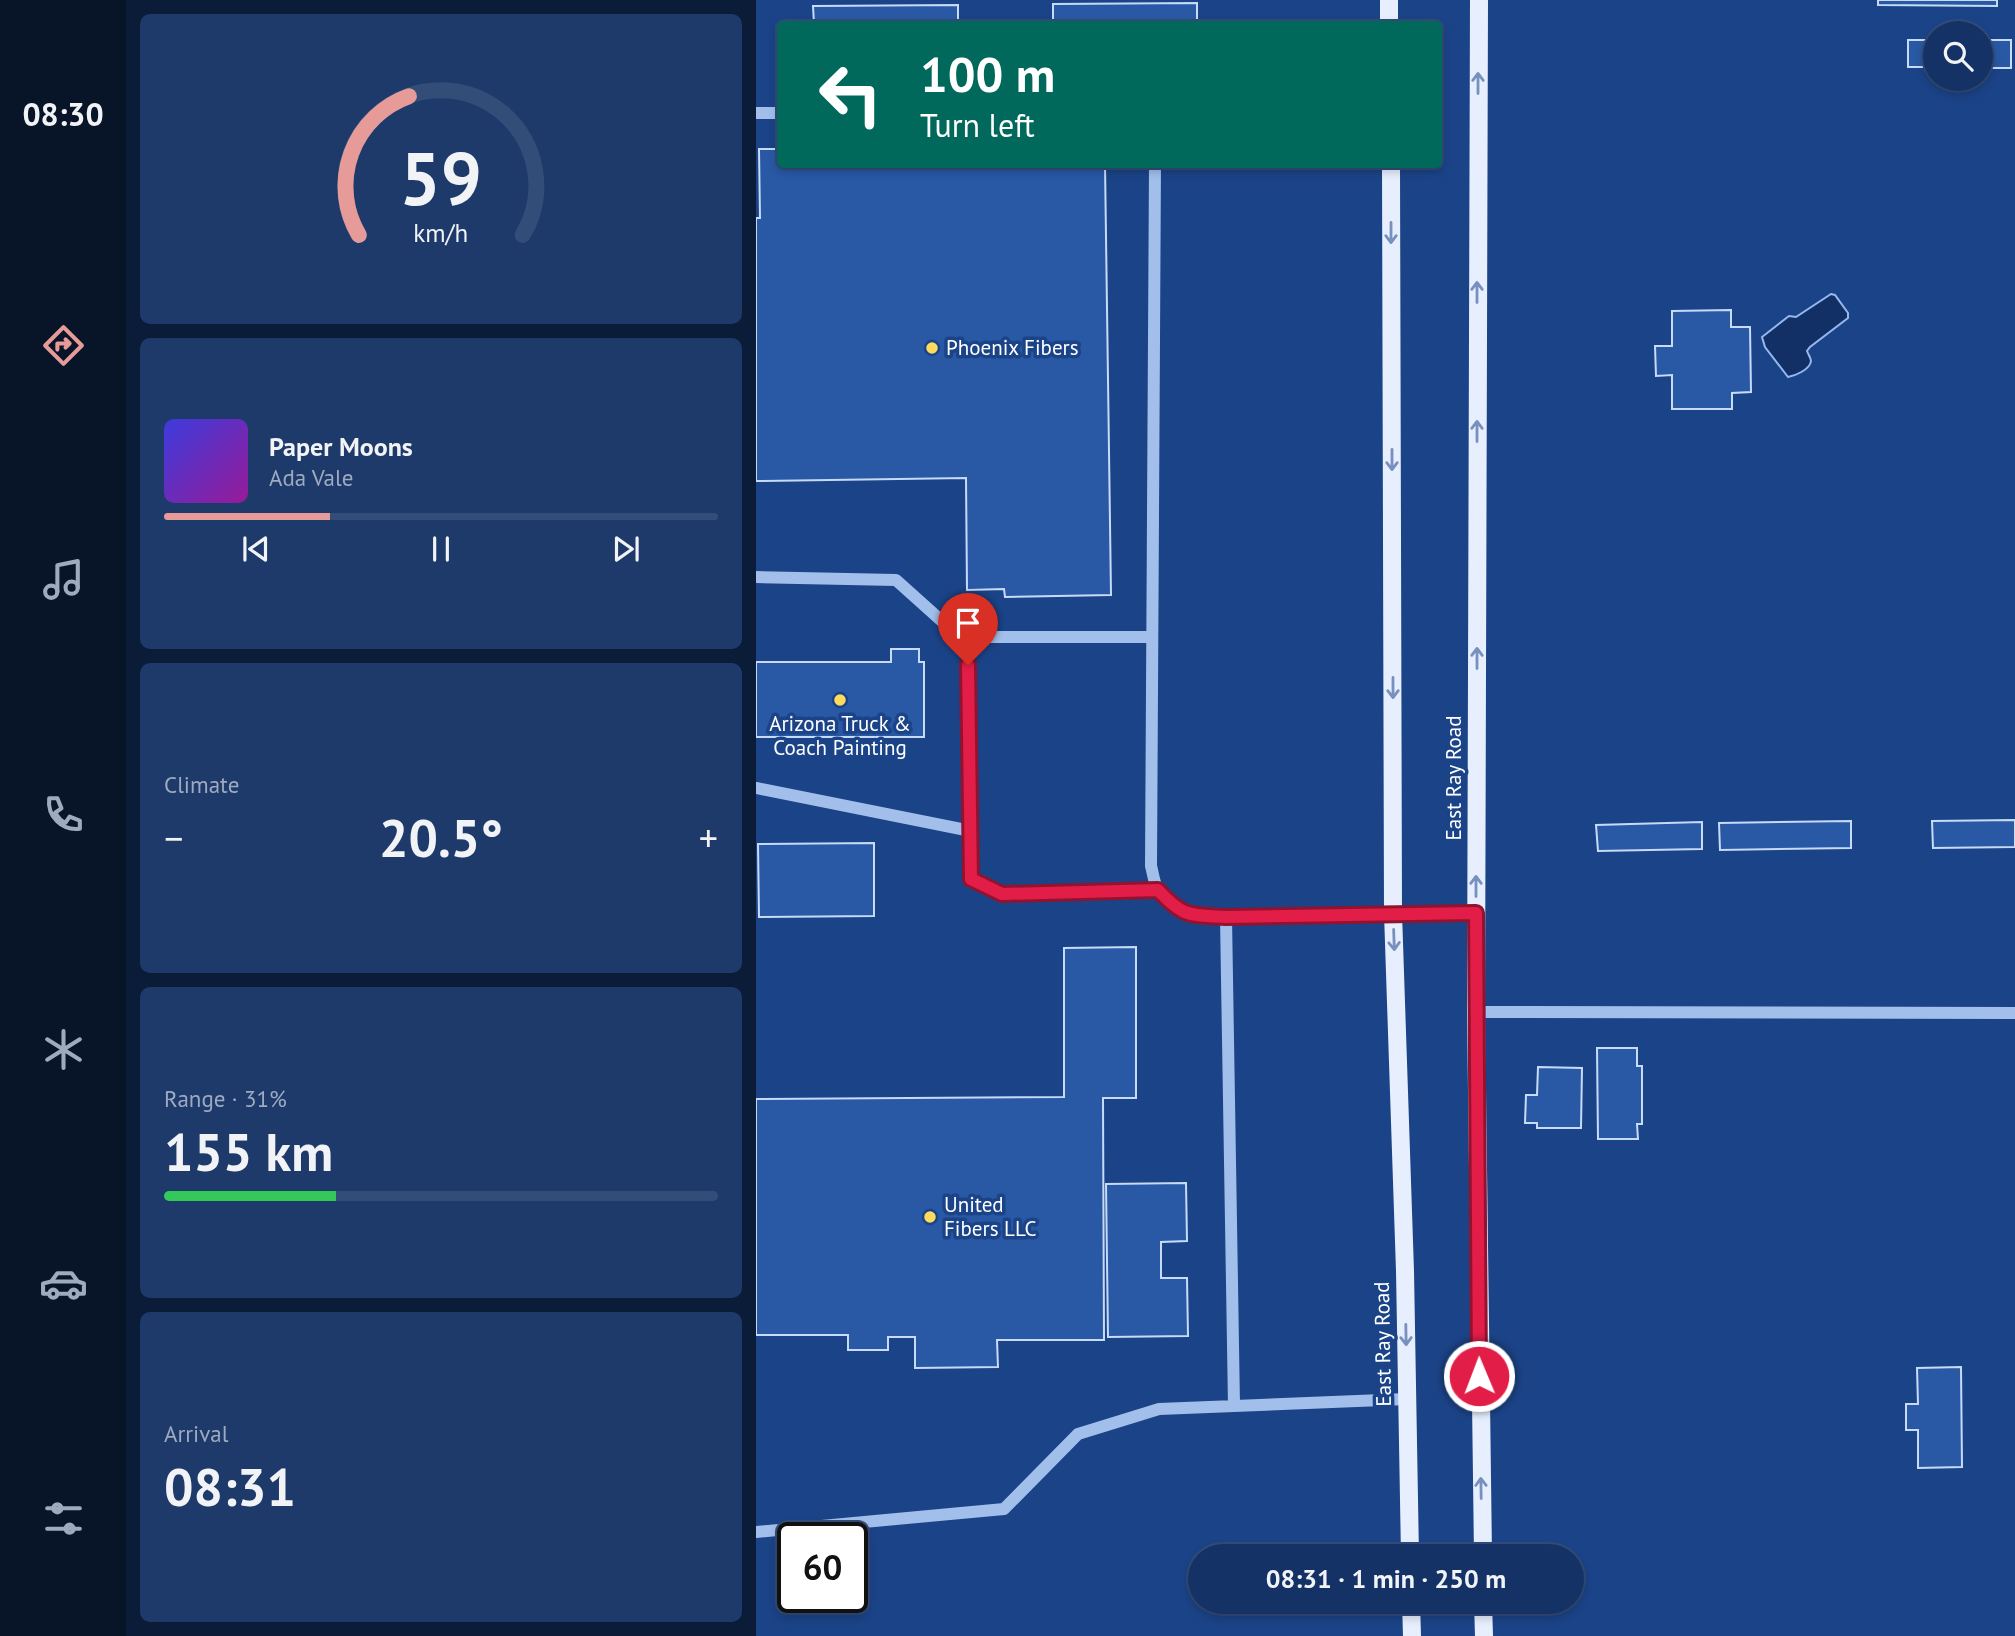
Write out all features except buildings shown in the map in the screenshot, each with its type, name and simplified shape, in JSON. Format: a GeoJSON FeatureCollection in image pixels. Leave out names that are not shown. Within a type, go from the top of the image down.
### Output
{"type":"FeatureCollection","features":[{"type":"Feature","properties":{"kind":"main road"},"geometry":{"type":"LineString","coordinates":[[1389,0],[1389,21]]}},
{"type":"Feature","properties":{"kind":"main road","name":"East Ray Road"},"geometry":{"type":"LineString","coordinates":[[1479,0],[1476,1012],[1483,1544]]}},
{"type":"Feature","properties":{"kind":"main road","name":"East Ray Road"},"geometry":{"type":"LineString","coordinates":[[1391,168],[1394,913],[1410,1544]]}},
{"type":"Feature","properties":{"kind":"main road"},"geometry":{"type":"LineString","coordinates":[[1411,1614],[1412,1636]]}},
{"type":"Feature","properties":{"kind":"main road"},"geometry":{"type":"LineString","coordinates":[[1483,1614],[1484,1636]]}},
{"type":"Feature","properties":{"kind":"lane"},"geometry":{"type":"LineString","coordinates":[[756,113],[777,113]]}},
{"type":"Feature","properties":{"kind":"lane"},"geometry":{"type":"LineString","coordinates":[[1155,168],[1151,866],[1158,890],[1172,905],[1190,915],[1226,917],[1476,913]]}},
{"type":"Feature","properties":{"kind":"lane"},"geometry":{"type":"LineString","coordinates":[[756,577],[896,580],[954,632],[968,638],[1153,637]]}},
{"type":"Feature","properties":{"kind":"lane"},"geometry":{"type":"LineString","coordinates":[[968,638],[971,879],[1002,894],[1158,890]]}},
{"type":"Feature","properties":{"kind":"lane"},"geometry":{"type":"LineString","coordinates":[[756,788],[971,831]]}},
{"type":"Feature","properties":{"kind":"lane"},"geometry":{"type":"LineString","coordinates":[[1226,917],[1234,1406]]}},
{"type":"Feature","properties":{"kind":"lane"},"geometry":{"type":"LineString","coordinates":[[1476,1012],[2015,1013]]}},
{"type":"Feature","properties":{"kind":"lane"},"geometry":{"type":"LineString","coordinates":[[756,1532],[1004,1509],[1078,1434],[1159,1409],[1407,1399]]}},
{"type":"Feature","properties":{"kind":"water"},"geometry":{"type":"Polygon","coordinates":[[[1831,294],[1835,295],[1848,313],[1848,318],[1810,347],[1807,351],[1811,361],[1805,370],[1788,377],[1765,347],[1762,337],[1789,316],[1796,317],[1831,294]]]}},
{"type":"Feature","properties":{"kind":"place","name":"Phoenix Fibers"},"geometry":{"type":"Point","coordinates":[932,348]}},
{"type":"Feature","properties":{"kind":"place","name":"Arizona Truck & Coach Painting"},"geometry":{"type":"Point","coordinates":[840,700]}},
{"type":"Feature","properties":{"kind":"place","name":"United Fibers LLC"},"geometry":{"type":"Point","coordinates":[930,1217]}},
{"type":"Feature","properties":{"kind":"route"},"geometry":{"type":"LineString","coordinates":[[968,665],[971,879],[1002,894],[1158,890],[1172,905],[1190,915],[1226,917],[1476,913],[1479,1376]]}}]}
